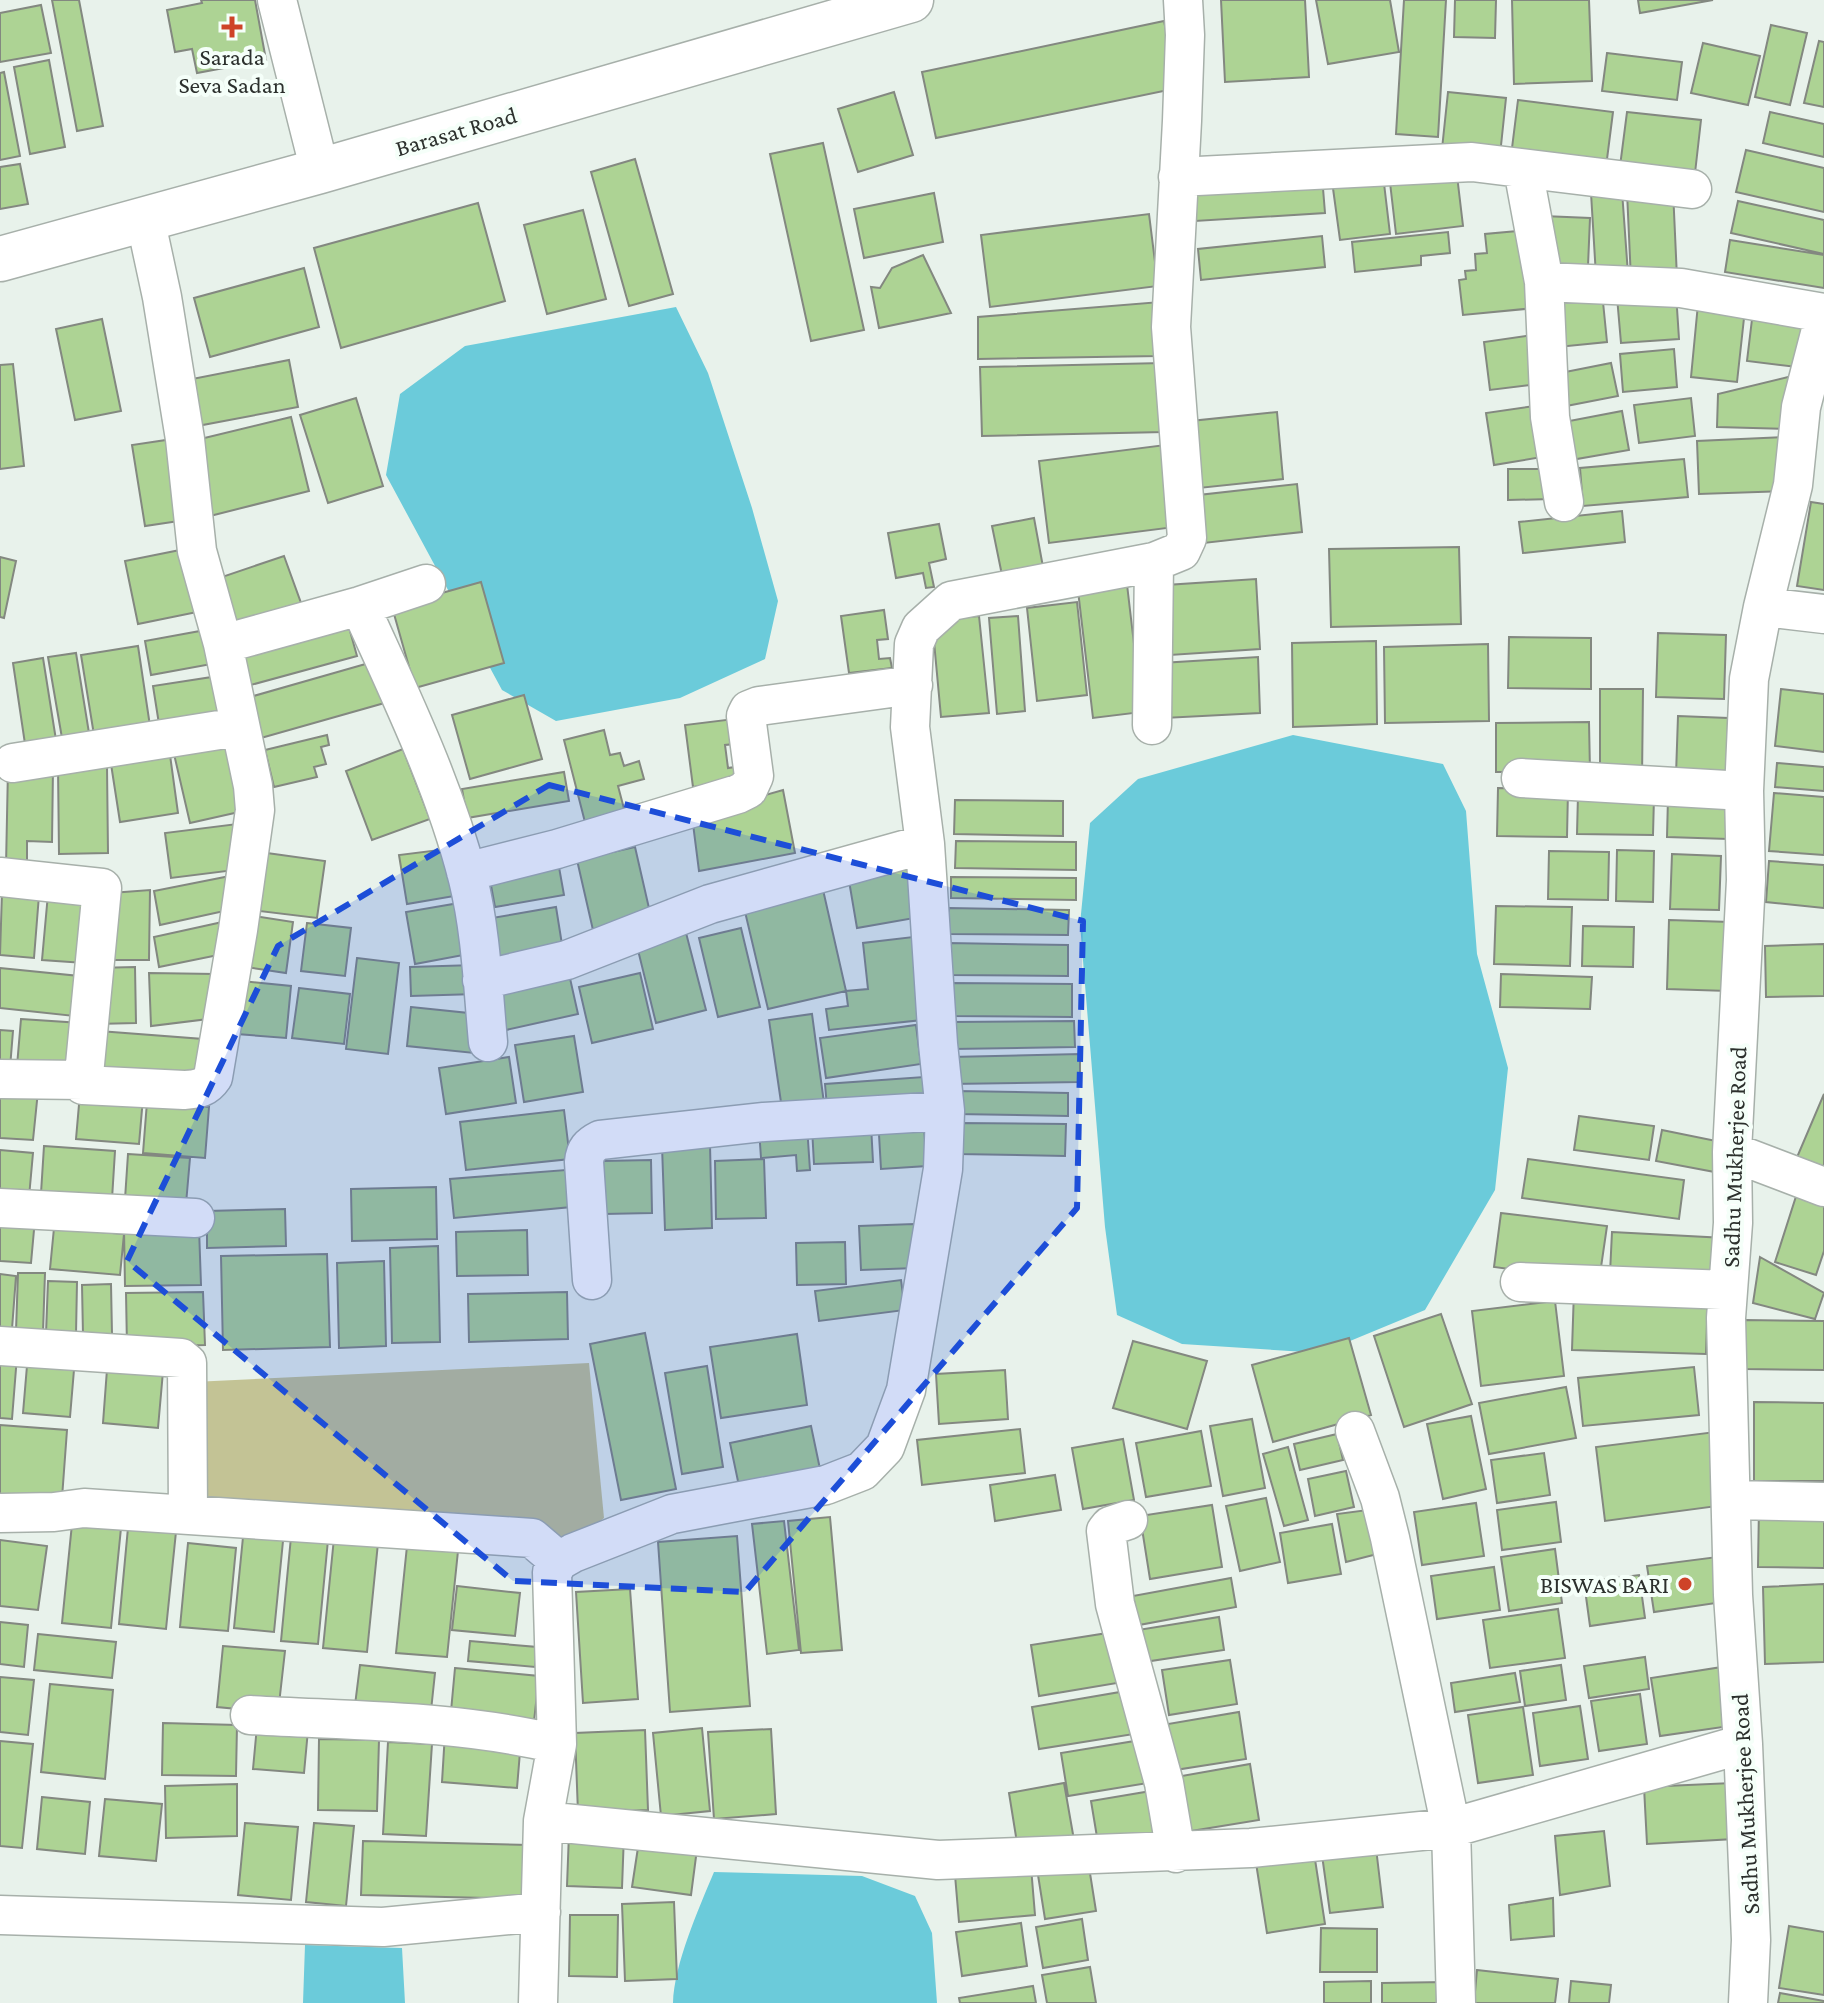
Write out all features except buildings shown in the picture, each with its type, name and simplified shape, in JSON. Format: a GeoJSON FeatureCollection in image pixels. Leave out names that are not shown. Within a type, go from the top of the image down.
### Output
{"type":"FeatureCollection","features":[{"type":"Feature","properties":{"kind":"main road","name":"Barasat Road"},"geometry":{"type":"LineString","coordinates":[[0,259],[320,171],[911,0]]}},
{"type":"Feature","properties":{"kind":"street"},"geometry":{"type":"LineString","coordinates":[[277,0],[320,171]]}},
{"type":"Feature","properties":{"kind":"street"},"geometry":{"type":"LineString","coordinates":[[538,2003],[543,1821],[557,1744],[552,1572],[559,1561],[573,1553],[672,1514],[826,1485],[862,1471],[885,1447],[906,1390],[933,1241],[943,1169],[945,1111],[925,844],[910,727],[914,644],[921,628],[951,601],[1154,562],[1181,551],[1187,538],[1171,327],[1185,35],[1183,0]]}},
{"type":"Feature","properties":{"kind":"street"},"geometry":{"type":"LineString","coordinates":[[1178,177],[1472,162],[1692,189]]}},
{"type":"Feature","properties":{"kind":"street"},"geometry":{"type":"LineString","coordinates":[[1523,169],[1544,282],[1550,417],[1564,502]]}},
{"type":"Feature","properties":{"kind":"street"},"geometry":{"type":"LineString","coordinates":[[0,877],[102,888],[83,1085],[184,1090],[208,1085],[213,1077],[255,810],[253,786],[238,727],[223,644],[197,551],[185,439],[162,297],[145,218]]}},
{"type":"Feature","properties":{"kind":"street"},"geometry":{"type":"LineString","coordinates":[[1544,282],[1681,288],[1824,316]]}},
{"type":"Feature","properties":{"kind":"street","name":"Sadhu Mukherjee Road"},"geometry":{"type":"LineString","coordinates":[[1748,2003],[1751,1940],[1733,1595],[1726,1318],[1733,1223],[1732,1152],[1746,880],[1744,791],[1749,679],[1763,607],[1812,408],[1824,316]]}},
{"type":"Feature","properties":{"kind":"street"},"geometry":{"type":"LineString","coordinates":[[1152,725],[1154,562]]}},
{"type":"Feature","properties":{"kind":"street"},"geometry":{"type":"LineString","coordinates":[[223,644],[426,584]]}},
{"type":"Feature","properties":{"kind":"street"},"geometry":{"type":"LineString","coordinates":[[360,606],[429,763],[452,824],[466,872],[488,1042]]}},
{"type":"Feature","properties":{"kind":"street"},"geometry":{"type":"LineString","coordinates":[[1763,607],[1824,614]]}},
{"type":"Feature","properties":{"kind":"street"},"geometry":{"type":"LineString","coordinates":[[466,872],[557,849],[748,789],[754,776],[746,716],[749,710],[759,706],[913,685]]}},
{"type":"Feature","properties":{"kind":"street"},"geometry":{"type":"LineString","coordinates":[[13,763],[238,727]]}},
{"type":"Feature","properties":{"kind":"street"},"geometry":{"type":"LineString","coordinates":[[1521,778],[1744,791]]}},
{"type":"Feature","properties":{"kind":"street"},"geometry":{"type":"LineString","coordinates":[[482,980],[567,960],[710,904],[925,844]]}},
{"type":"Feature","properties":{"kind":"street"},"geometry":{"type":"LineString","coordinates":[[0,1079],[83,1080]]}},
{"type":"Feature","properties":{"kind":"street"},"geometry":{"type":"LineString","coordinates":[[592,1280],[584,1162],[591,1144],[600,1140],[764,1122],[945,1111]]}},
{"type":"Feature","properties":{"kind":"street"},"geometry":{"type":"LineString","coordinates":[[1732,1152],[1824,1187]]}},
{"type":"Feature","properties":{"kind":"street"},"geometry":{"type":"LineString","coordinates":[[0,1208],[195,1218]]}},
{"type":"Feature","properties":{"kind":"street"},"geometry":{"type":"LineString","coordinates":[[1520,1282],[1728,1290]]}},
{"type":"Feature","properties":{"kind":"street"},"geometry":{"type":"LineString","coordinates":[[0,1346],[181,1358],[187,1363],[188,1513]]}},
{"type":"Feature","properties":{"kind":"street"},"geometry":{"type":"LineString","coordinates":[[1355,1431],[1380,1498],[1390,1538],[1451,1828],[1456,2003]]}},
{"type":"Feature","properties":{"kind":"street"},"geometry":{"type":"LineString","coordinates":[[1732,1500],[1824,1502]]}},
{"type":"Feature","properties":{"kind":"street"},"geometry":{"type":"LineString","coordinates":[[0,1513],[84,1508],[532,1538],[559,1561]]}},
{"type":"Feature","properties":{"kind":"street"},"geometry":{"type":"LineString","coordinates":[[1128,1520],[1110,1526],[1106,1531],[1113,1591],[1164,1783],[1176,1853]]}},
{"type":"Feature","properties":{"kind":"street"},"geometry":{"type":"LineString","coordinates":[[250,1715],[442,1726],[512,1733],[557,1744]]}},
{"type":"Feature","properties":{"kind":"street"},"geometry":{"type":"LineString","coordinates":[[543,1821],[938,1860],[1176,1853],[1451,1828],[1743,1744]]}},
{"type":"Feature","properties":{"kind":"street"},"geometry":{"type":"LineString","coordinates":[[0,1915],[383,1927],[541,1912]]}},
{"type":"Feature","properties":{"kind":"highlighted area"},"geometry":{"type":"Polygon","coordinates":[[[549,785],[1083,921],[1077,1208],[745,1592],[513,1581],[127,1261],[278,946],[549,785]]]}},
{"type":"Feature","properties":{"kind":"green space"},"geometry":{"type":"Polygon","coordinates":[[[589,1363],[604,1518],[563,1552],[198,1521],[193,1382],[589,1363]]]}},
{"type":"Feature","properties":{"kind":"water"},"geometry":{"type":"Polygon","coordinates":[[[676,307],[708,373],[752,508],[778,601],[765,659],[680,698],[556,721],[502,690],[386,475],[400,394],[465,346],[676,307]]]}},
{"type":"Feature","properties":{"kind":"water"},"geometry":{"type":"Polygon","coordinates":[[[1293,735],[1443,764],[1466,811],[1477,954],[1508,1068],[1495,1190],[1425,1310],[1321,1353],[1182,1344],[1117,1315],[1105,1227],[1080,924],[1090,823],[1138,779],[1293,735]]]}},
{"type":"Feature","properties":{"kind":"water"},"geometry":{"type":"Polygon","coordinates":[[[714,1872],[862,1876],[915,1896],[932,1933],[937,2003],[673,2003],[682,1954],[714,1872]]]}},
{"type":"Feature","properties":{"kind":"water"},"geometry":{"type":"Polygon","coordinates":[[[305,1945],[402,1948],[405,2003],[303,2003],[305,1945]]]}},
{"type":"Feature","properties":{"kind":"place","name":"Sarada Seva Sadan"},"geometry":{"type":"Point","coordinates":[232,27]}},
{"type":"Feature","properties":{"kind":"place","name":"BISWAS BARI"},"geometry":{"type":"Point","coordinates":[1685,1584]}}]}
